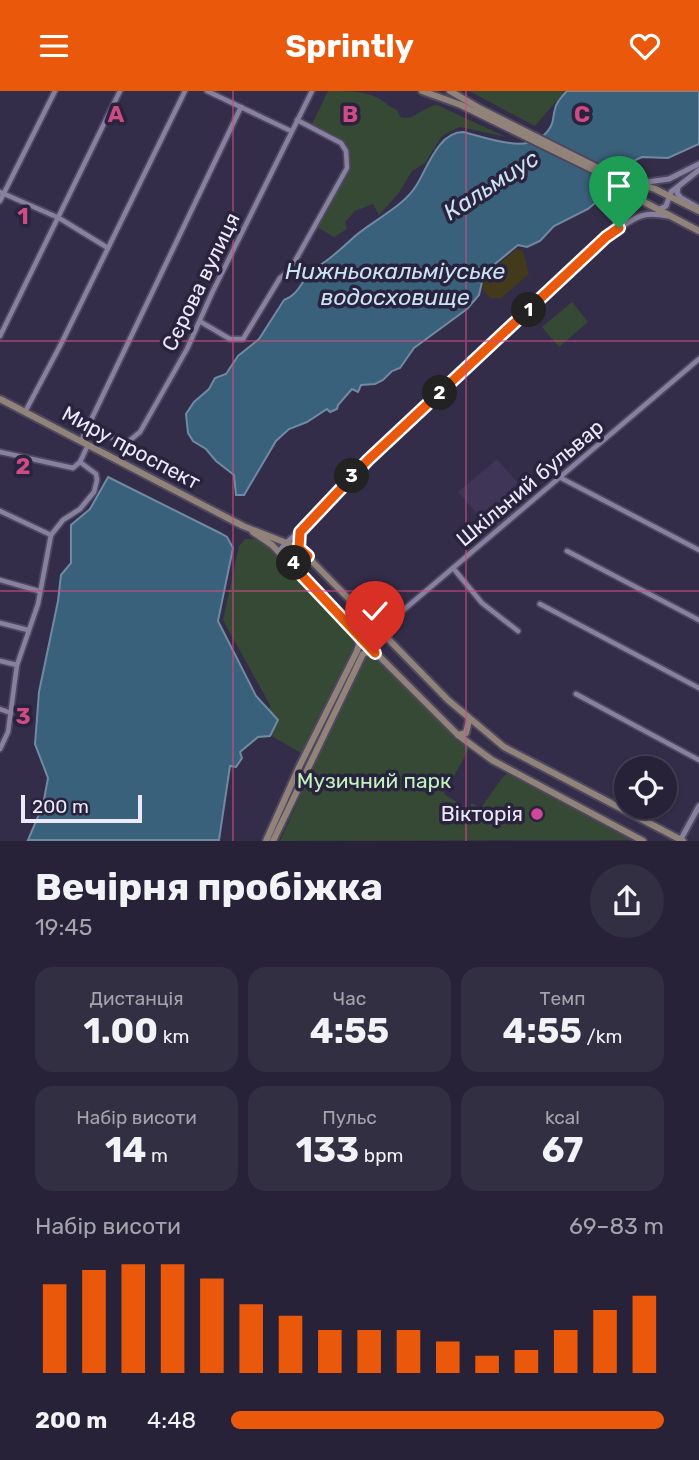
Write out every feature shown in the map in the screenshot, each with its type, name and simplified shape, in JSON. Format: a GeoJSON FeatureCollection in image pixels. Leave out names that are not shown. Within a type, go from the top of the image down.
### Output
{"type":"FeatureCollection","features":[{"type":"Feature","properties":{"kind":"main road"},"geometry":{"type":"LineString","coordinates":[[422,91],[506,124],[623,182],[650,187],[699,209]]}},
{"type":"Feature","properties":{"kind":"main road"},"geometry":{"type":"LineString","coordinates":[[450,91],[506,124]]}},
{"type":"Feature","properties":{"kind":"main road"},"geometry":{"type":"LineString","coordinates":[[623,182],[639,198],[657,210],[699,231]]}},
{"type":"Feature","properties":{"kind":"main road","name":"Миру проспект"},"geometry":{"type":"LineString","coordinates":[[0,399],[245,527],[279,552],[375,653],[458,734],[492,760],[643,841]]}},
{"type":"Feature","properties":{"kind":"main road","name":"Миру проспект"},"geometry":{"type":"LineString","coordinates":[[245,527],[299,548],[469,720],[504,747],[614,804]]}},
{"type":"Feature","properties":{"kind":"main road"},"geometry":{"type":"LineString","coordinates":[[293,566],[297,558],[308,556]]}},
{"type":"Feature","properties":{"kind":"main road"},"geometry":{"type":"LineString","coordinates":[[266,841],[357,651],[357,634]]}},
{"type":"Feature","properties":{"kind":"main road"},"geometry":{"type":"LineString","coordinates":[[331,709],[363,654],[370,651],[375,653]]}},
{"type":"Feature","properties":{"kind":"main road"},"geometry":{"type":"LineString","coordinates":[[458,734],[466,733],[469,720]]}},
{"type":"Feature","properties":{"kind":"main road"},"geometry":{"type":"LineString","coordinates":[[273,841],[303,766]]}},
{"type":"Feature","properties":{"kind":"main road"},"geometry":{"type":"LineString","coordinates":[[626,832],[628,819]]}},
{"type":"Feature","properties":{"kind":"main road","name":"Миру проспект"},"geometry":{"type":"LineString","coordinates":[[642,819],[682,840]]}},
{"type":"Feature","properties":{"kind":"street"},"geometry":{"type":"LineString","coordinates":[[0,201],[2,192],[55,91]]}},
{"type":"Feature","properties":{"kind":"street"},"geometry":{"type":"LineString","coordinates":[[0,336],[120,91]]}},
{"type":"Feature","properties":{"kind":"street"},"geometry":{"type":"LineString","coordinates":[[25,412],[185,91]]}},
{"type":"Feature","properties":{"kind":"street"},"geometry":{"type":"LineString","coordinates":[[207,91],[291,131]]}},
{"type":"Feature","properties":{"kind":"street","name":"Сєрова вулиця"},"geometry":{"type":"LineString","coordinates":[[86,429],[123,441],[135,437],[172,377],[201,322],[312,91]]}},
{"type":"Feature","properties":{"kind":"street"},"geometry":{"type":"LineString","coordinates":[[81,441],[241,107]]}},
{"type":"Feature","properties":{"kind":"street"},"geometry":{"type":"LineString","coordinates":[[201,322],[230,339],[243,339],[280,278],[290,270],[347,168],[346,151],[341,143],[297,120]]}},
{"type":"Feature","properties":{"kind":"street"},"geometry":{"type":"LineString","coordinates":[[636,184],[669,179],[699,164]]}},
{"type":"Feature","properties":{"kind":"street"},"geometry":{"type":"LineString","coordinates":[[657,210],[666,206],[669,196],[699,170]]}},
{"type":"Feature","properties":{"kind":"street"},"geometry":{"type":"LineString","coordinates":[[623,182],[630,195],[629,210]]}},
{"type":"Feature","properties":{"kind":"street"},"geometry":{"type":"LineString","coordinates":[[680,185],[678,196],[699,209]]}},
{"type":"Feature","properties":{"kind":"street"},"geometry":{"type":"LineString","coordinates":[[279,552],[368,460],[606,237],[645,188],[650,187]]}},
{"type":"Feature","properties":{"kind":"street"},"geometry":{"type":"LineString","coordinates":[[2,192],[59,218],[108,248]]}},
{"type":"Feature","properties":{"kind":"street"},"geometry":{"type":"LineString","coordinates":[[606,237],[636,216],[649,214],[671,217]]}},
{"type":"Feature","properties":{"kind":"street","name":"Шкільний бульвар"},"geometry":{"type":"LineString","coordinates":[[380,630],[699,359]]}},
{"type":"Feature","properties":{"kind":"street"},"geometry":{"type":"LineString","coordinates":[[0,452],[73,468],[80,462],[88,445]]}},
{"type":"Feature","properties":{"kind":"street"},"geometry":{"type":"LineString","coordinates":[[0,749],[8,732],[17,665],[38,604],[51,535],[62,520],[80,509],[94,492],[96,474],[80,462]]}},
{"type":"Feature","properties":{"kind":"street"},"geometry":{"type":"LineString","coordinates":[[561,478],[699,550]]}},
{"type":"Feature","properties":{"kind":"street"},"geometry":{"type":"LineString","coordinates":[[0,511],[51,535]]}},
{"type":"Feature","properties":{"kind":"street"},"geometry":{"type":"LineString","coordinates":[[299,548],[299,535],[306,525]]}},
{"type":"Feature","properties":{"kind":"street"},"geometry":{"type":"LineString","coordinates":[[275,537],[296,534]]}},
{"type":"Feature","properties":{"kind":"street"},"geometry":{"type":"LineString","coordinates":[[567,551],[699,620]]}},
{"type":"Feature","properties":{"kind":"street"},"geometry":{"type":"LineString","coordinates":[[453,568],[482,603],[518,631]]}},
{"type":"Feature","properties":{"kind":"street"},"geometry":{"type":"LineString","coordinates":[[0,580],[39,591]]}},
{"type":"Feature","properties":{"kind":"street"},"geometry":{"type":"LineString","coordinates":[[540,604],[699,688]]}},
{"type":"Feature","properties":{"kind":"street"},"geometry":{"type":"LineString","coordinates":[[0,623],[28,630]]}},
{"type":"Feature","properties":{"kind":"street"},"geometry":{"type":"LineString","coordinates":[[0,661],[17,665]]}},
{"type":"Feature","properties":{"kind":"street"},"geometry":{"type":"LineString","coordinates":[[576,694],[699,760]]}},
{"type":"Feature","properties":{"kind":"street"},"geometry":{"type":"LineString","coordinates":[[0,709],[11,713]]}},
{"type":"Feature","properties":{"kind":"street"},"geometry":{"type":"LineString","coordinates":[[682,840],[699,806]]}},
{"type":"Feature","properties":{"kind":"shaded area"},"geometry":{"type":"Polygon","coordinates":[[[497,459],[530,497],[492,531],[458,492],[497,459]]]}},
{"type":"Feature","properties":{"kind":"green space"},"geometry":{"type":"Polygon","coordinates":[[[328,91],[377,97],[397,110],[400,117],[405,118],[437,105],[506,137],[460,127],[442,136],[425,163],[412,171],[398,194],[379,215],[373,204],[355,211],[345,222],[347,229],[334,237],[317,227],[349,168],[342,142],[311,126],[328,91]]]}},
{"type":"Feature","properties":{"kind":"green space"},"geometry":{"type":"Polygon","coordinates":[[[469,91],[565,91],[535,126],[469,91]]]}},
{"type":"Feature","properties":{"kind":"green space"},"geometry":{"type":"Polygon","coordinates":[[[572,302],[588,322],[559,347],[542,327],[572,302]]]}},
{"type":"Feature","properties":{"kind":"green space"},"geometry":{"type":"Polygon","coordinates":[[[245,539],[264,542],[356,640],[357,644],[301,753],[268,734],[270,705],[223,620],[239,546],[245,539]]]}},
{"type":"Feature","properties":{"kind":"green space","name":"Музичний парк"},"geometry":{"type":"Polygon","coordinates":[[[368,655],[469,749],[444,794],[468,809],[472,803],[481,808],[507,774],[636,840],[280,841],[352,682],[368,655]]]}},
{"type":"Feature","properties":{"kind":"sand"},"geometry":{"type":"Polygon","coordinates":[[[517,249],[523,251],[529,274],[501,298],[490,298],[482,289],[485,275],[517,249]]]}},
{"type":"Feature","properties":{"kind":"water","name":"Нижньокальміуське водосховище"},"geometry":{"type":"Polygon","coordinates":[[[567,91],[699,91],[699,144],[668,158],[642,157],[614,170],[605,185],[605,191],[601,192],[601,198],[588,209],[554,226],[540,241],[527,247],[518,245],[484,273],[479,295],[467,309],[414,348],[400,368],[375,384],[361,385],[358,392],[352,389],[337,409],[330,412],[327,409],[307,422],[289,429],[276,441],[244,495],[236,495],[234,475],[206,449],[193,441],[188,433],[186,414],[194,402],[209,389],[215,378],[226,374],[238,356],[259,339],[284,300],[294,293],[312,270],[410,194],[434,153],[447,138],[463,132],[510,143],[534,141],[543,136],[551,126],[557,104],[567,91]]]}},
{"type":"Feature","properties":{"kind":"water"},"geometry":{"type":"Polygon","coordinates":[[[108,477],[220,533],[227,537],[233,548],[218,621],[256,696],[278,720],[270,736],[258,737],[240,752],[242,758],[236,767],[230,766],[219,840],[28,840],[43,805],[48,778],[35,744],[39,692],[61,575],[71,563],[71,525],[90,509],[108,477]]]}},
{"type":"Feature","properties":{"kind":"place","name":"Вікторія"},"geometry":{"type":"Point","coordinates":[537,814]}},
{"type":"Feature","properties":{"kind":"route"},"geometry":{"type":"LineString","coordinates":[[375,653],[293,566],[297,558],[308,556],[299,548],[300,532],[368,460],[606,237],[619,228]]}},
{"type":"Feature","properties":{"kind":"water label","name":"Кальмиус"},"geometry":{"type":"Point","coordinates":[491,185]}}]}
